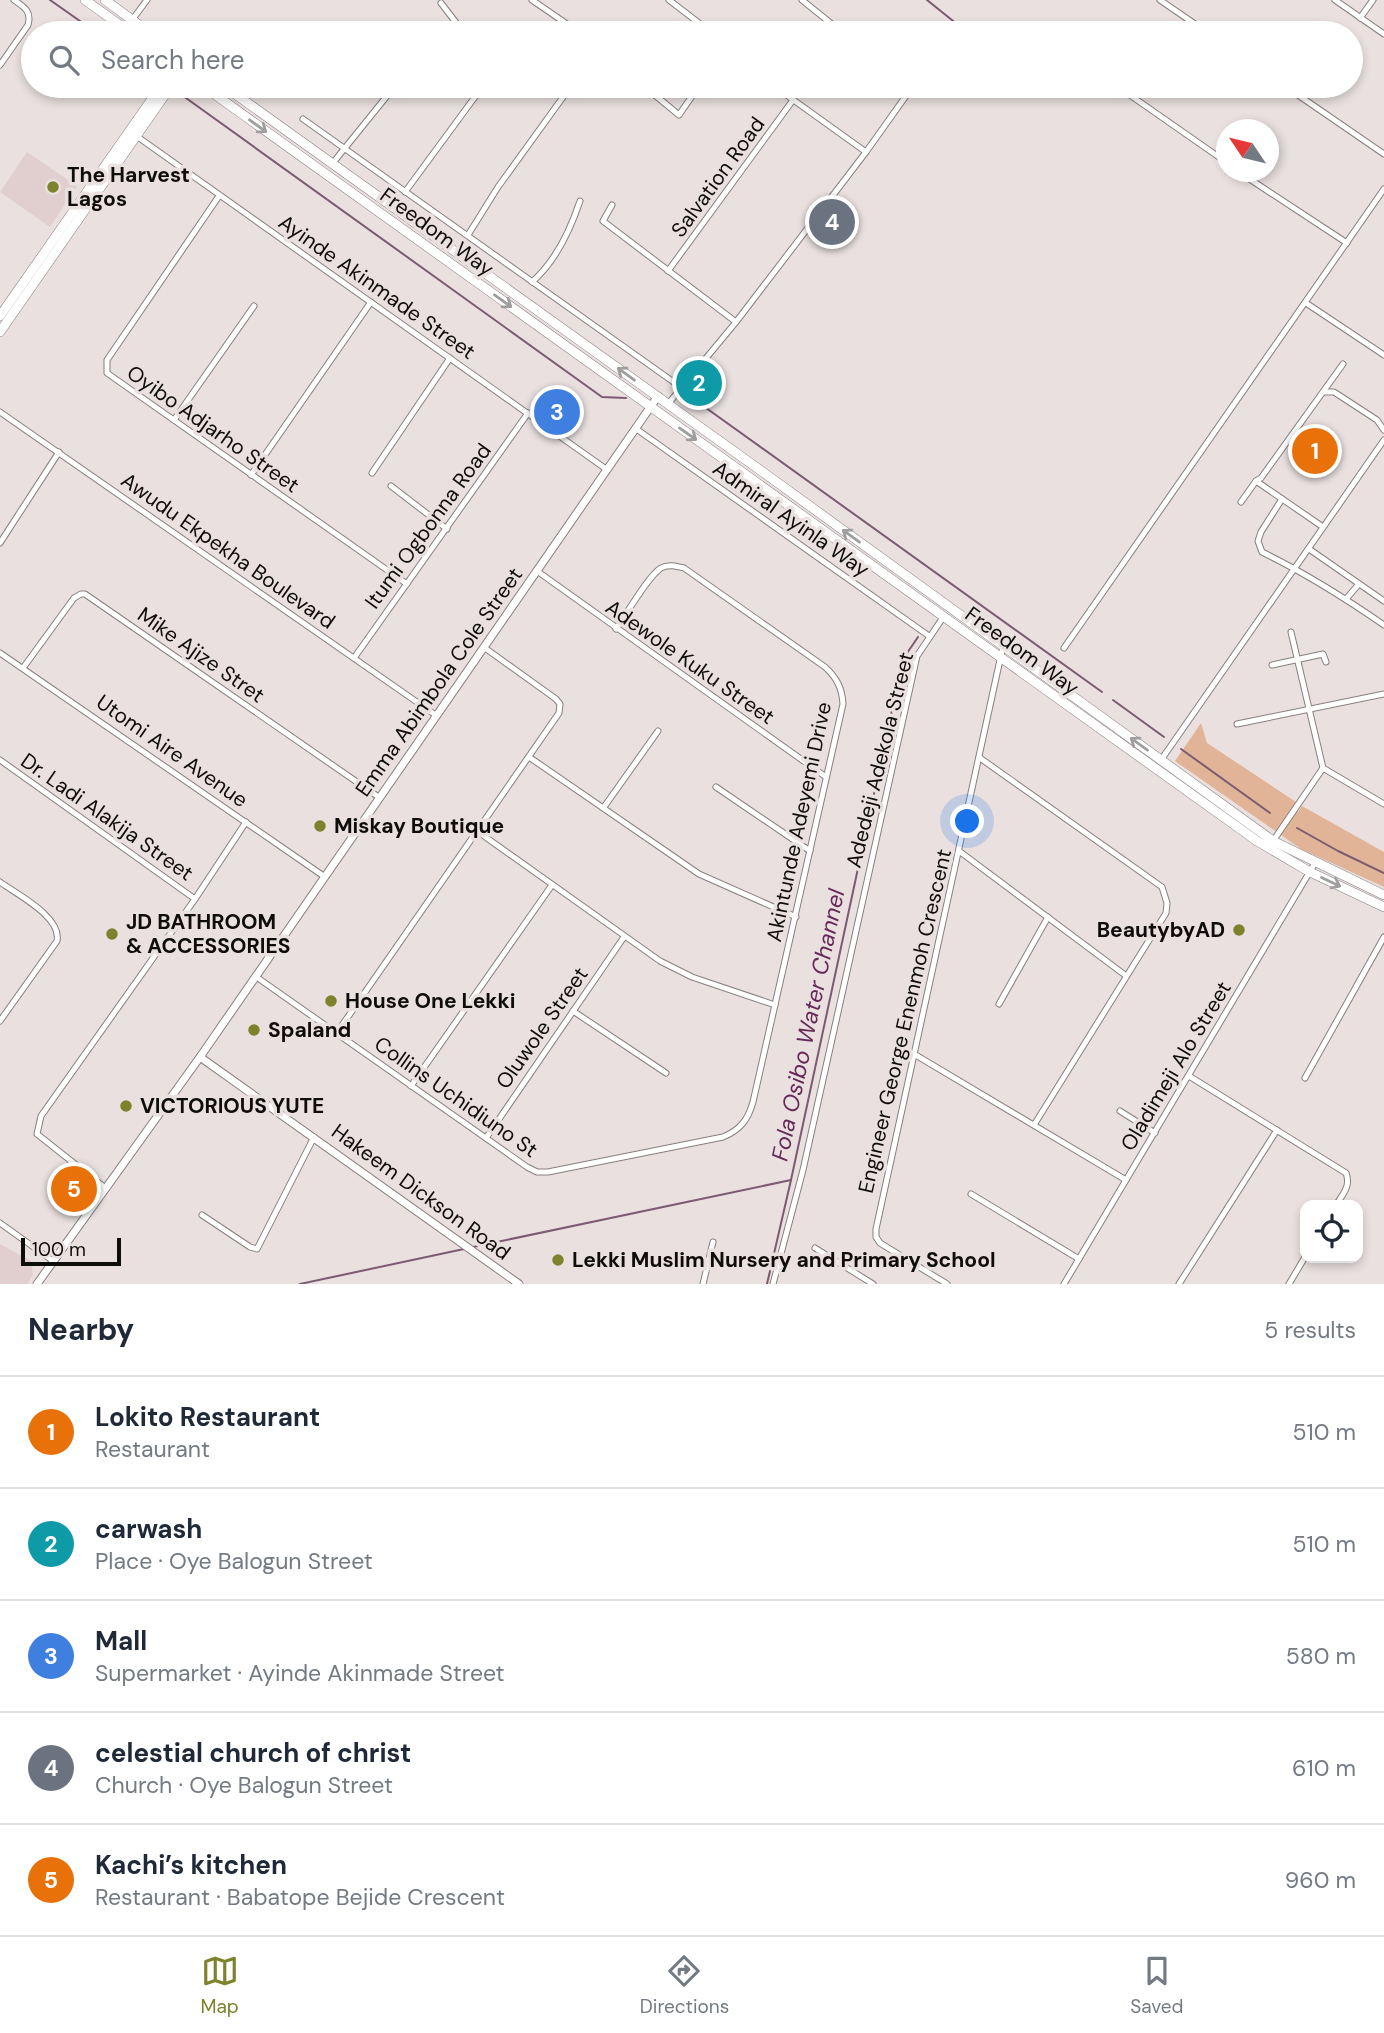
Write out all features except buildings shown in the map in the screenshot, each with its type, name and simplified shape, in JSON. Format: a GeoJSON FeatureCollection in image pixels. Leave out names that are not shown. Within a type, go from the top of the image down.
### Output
{"type":"FeatureCollection","features":[{"type":"Feature","properties":{"kind":"main road"},"geometry":{"type":"LineString","coordinates":[[85,0],[114,21]]}},
{"type":"Feature","properties":{"kind":"main road"},"geometry":{"type":"LineString","coordinates":[[105,0],[132,20]]}},
{"type":"Feature","properties":{"kind":"main road"},"geometry":{"type":"LineString","coordinates":[[0,332],[154,98]]}},
{"type":"Feature","properties":{"kind":"main road"},"geometry":{"type":"LineString","coordinates":[[0,316],[161,98]]}},
{"type":"Feature","properties":{"kind":"main road","name":"Freedom Way"},"geometry":{"type":"LineString","coordinates":[[220,98],[1257,841],[1310,873],[1384,907]]}},
{"type":"Feature","properties":{"kind":"main road","name":"Freedom Way"},"geometry":{"type":"LineString","coordinates":[[240,98],[1273,841],[1384,895]]}},
{"type":"Feature","properties":{"kind":"street"},"geometry":{"type":"LineString","coordinates":[[14,0],[29,11],[29,21]]}},
{"type":"Feature","properties":{"kind":"street"},"geometry":{"type":"LineString","coordinates":[[132,20],[147,0]]}},
{"type":"Feature","properties":{"kind":"street"},"geometry":{"type":"LineString","coordinates":[[532,0],[563,21]]}},
{"type":"Feature","properties":{"kind":"street"},"geometry":{"type":"LineString","coordinates":[[669,0],[696,21]]}},
{"type":"Feature","properties":{"kind":"street"},"geometry":{"type":"LineString","coordinates":[[802,0],[829,21]]}},
{"type":"Feature","properties":{"kind":"street"},"geometry":{"type":"LineString","coordinates":[[1160,0],[1191,21]]}},
{"type":"Feature","properties":{"kind":"street"},"geometry":{"type":"LineString","coordinates":[[1335,0],[1384,34]]}},
{"type":"Feature","properties":{"kind":"street"},"geometry":{"type":"LineString","coordinates":[[1360,18],[1373,0]]}},
{"type":"Feature","properties":{"kind":"street"},"geometry":{"type":"LineString","coordinates":[[440,3],[454,21]]}},
{"type":"Feature","properties":{"kind":"street"},"geometry":{"type":"LineString","coordinates":[[0,65],[21,35]]}},
{"type":"Feature","properties":{"kind":"street"},"geometry":{"type":"LineString","coordinates":[[332,164],[385,98]]}},
{"type":"Feature","properties":{"kind":"street"},"geometry":{"type":"LineString","coordinates":[[405,192],[474,98]]}},
{"type":"Feature","properties":{"kind":"street"},"geometry":{"type":"LineString","coordinates":[[468,235],[498,187],[562,98]]}},
{"type":"Feature","properties":{"kind":"street"},"geometry":{"type":"LineString","coordinates":[[658,98],[679,115],[691,98]]}},
{"type":"Feature","properties":{"kind":"street"},"geometry":{"type":"LineString","coordinates":[[790,98],[866,152]]}},
{"type":"Feature","properties":{"kind":"street"},"geometry":{"type":"LineString","coordinates":[[667,404],[736,322],[905,98]]}},
{"type":"Feature","properties":{"kind":"street"},"geometry":{"type":"LineString","coordinates":[[1134,98],[1216,154]]}},
{"type":"Feature","properties":{"kind":"street"},"geometry":{"type":"LineString","coordinates":[[1302,98],[1384,154]]}},
{"type":"Feature","properties":{"kind":"street","name":"Salvation Road"},"geometry":{"type":"LineString","coordinates":[[668,271],[793,100]]}},
{"type":"Feature","properties":{"kind":"street"},"geometry":{"type":"LineString","coordinates":[[303,119],[682,388]]}},
{"type":"Feature","properties":{"kind":"street","name":"Ayinde Akinmade Street"},"geometry":{"type":"LineString","coordinates":[[133,133],[606,469]]}},
{"type":"Feature","properties":{"kind":"street"},"geometry":{"type":"LineString","coordinates":[[1254,182],[1347,243]]}},
{"type":"Feature","properties":{"kind":"street"},"geometry":{"type":"LineString","coordinates":[[1064,648],[1384,189]]}},
{"type":"Feature","properties":{"kind":"street","name":"Oyibo Adjarho Street"},"geometry":{"type":"LineString","coordinates":[[219,196],[106,364],[107,373],[407,583]]}},
{"type":"Feature","properties":{"kind":"street"},"geometry":{"type":"LineString","coordinates":[[532,282],[559,249],[580,201]]}},
{"type":"Feature","properties":{"kind":"street"},"geometry":{"type":"LineString","coordinates":[[612,205],[603,221],[736,322]]}},
{"type":"Feature","properties":{"kind":"street"},"geometry":{"type":"LineString","coordinates":[[251,475],[371,302]]}},
{"type":"Feature","properties":{"kind":"street"},"geometry":{"type":"LineString","coordinates":[[1306,303],[1383,352]]}},
{"type":"Feature","properties":{"kind":"street"},"geometry":{"type":"LineString","coordinates":[[174,421],[254,306]]}},
{"type":"Feature","properties":{"kind":"street"},"geometry":{"type":"LineString","coordinates":[[372,473],[450,358]]}},
{"type":"Feature","properties":{"kind":"street"},"geometry":{"type":"LineString","coordinates":[[1241,502],[1343,364]]}},
{"type":"Feature","properties":{"kind":"street"},"geometry":{"type":"LineString","coordinates":[[1324,391],[1334,392],[1377,420],[1384,430]]}},
{"type":"Feature","properties":{"kind":"street"},"geometry":{"type":"LineString","coordinates":[[650,407],[657,397]]}},
{"type":"Feature","properties":{"kind":"street","name":"Emma Abimbola Cole Street"},"geometry":{"type":"LineString","coordinates":[[37,1284],[104,1187],[200,1057],[650,407]]}},
{"type":"Feature","properties":{"kind":"street","name":"Awudu Ekpekha Boulevard"},"geometry":{"type":"LineString","coordinates":[[0,412],[437,716]]}},
{"type":"Feature","properties":{"kind":"street","name":"Itumi Ogbonna Road"},"geometry":{"type":"LineString","coordinates":[[354,658],[528,413]]}},
{"type":"Feature","properties":{"kind":"street","name":"Admiral Ayinla Way"},"geometry":{"type":"LineString","coordinates":[[635,428],[929,636]]}},
{"type":"Feature","properties":{"kind":"street"},"geometry":{"type":"LineString","coordinates":[[1161,760],[1384,440]]}},
{"type":"Feature","properties":{"kind":"street"},"geometry":{"type":"LineString","coordinates":[[0,543],[59,453]]}},
{"type":"Feature","properties":{"kind":"street"},"geometry":{"type":"LineString","coordinates":[[1256,481],[1322,527]]}},
{"type":"Feature","properties":{"kind":"street"},"geometry":{"type":"LineString","coordinates":[[391,486],[447,529]]}},
{"type":"Feature","properties":{"kind":"street"},"geometry":{"type":"LineString","coordinates":[[1282,499],[1261,532],[1258,547],[1262,552],[1296,569],[1384,625]]}},
{"type":"Feature","properties":{"kind":"street"},"geometry":{"type":"LineString","coordinates":[[1309,549],[1384,601]]}},
{"type":"Feature","properties":{"kind":"street","name":"Akintunde Adeyemi Drive"},"geometry":{"type":"LineString","coordinates":[[616,629],[656,573],[666,566],[684,568],[833,674],[842,694],[843,704],[750,1113],[740,1128]]}},
{"type":"Feature","properties":{"kind":"street","name":"Adewole Kuku Street"},"geometry":{"type":"LineString","coordinates":[[537,571],[826,777]]}},
{"type":"Feature","properties":{"kind":"street"},"geometry":{"type":"LineString","coordinates":[[1346,599],[1359,584]]}},
{"type":"Feature","properties":{"kind":"street","name":"Mike Ajize Stret"},"geometry":{"type":"LineString","coordinates":[[23,667],[74,598],[85,594],[380,798]]}},
{"type":"Feature","properties":{"kind":"street","name":"Adedeji Adekola Street"},"geometry":{"type":"LineString","coordinates":[[773,1284],[803,1170],[912,674],[917,656],[944,616]]}},
{"type":"Feature","properties":{"kind":"street"},"geometry":{"type":"LineString","coordinates":[[1291,632],[1323,768],[1384,804]]}},
{"type":"Feature","properties":{"kind":"street","name":"Engineer George Enenmoh Crescent"},"geometry":{"type":"LineString","coordinates":[[944,1283],[880,1243],[876,1237],[877,1219],[1003,646]]}},
{"type":"Feature","properties":{"kind":"street"},"geometry":{"type":"LineString","coordinates":[[336,1034],[559,713],[560,704],[485,648]]}},
{"type":"Feature","properties":{"kind":"street","name":"Utomi Aire Avenue"},"geometry":{"type":"LineString","coordinates":[[0,653],[325,877]]}},
{"type":"Feature","properties":{"kind":"street"},"geometry":{"type":"LineString","coordinates":[[1272,665],[1324,654],[1326,663]]}},
{"type":"Feature","properties":{"kind":"street"},"geometry":{"type":"LineString","coordinates":[[1237,724],[1384,694]]}},
{"type":"Feature","properties":{"kind":"street"},"geometry":{"type":"LineString","coordinates":[[604,807],[657,731]]}},
{"type":"Feature","properties":{"kind":"street"},"geometry":{"type":"LineString","coordinates":[[529,757],[699,874],[796,916]]}},
{"type":"Feature","properties":{"kind":"street"},"geometry":{"type":"LineString","coordinates":[[980,758],[1162,887],[1167,904],[1166,913],[1034,1125]]}},
{"type":"Feature","properties":{"kind":"street","name":"Dr. Ladi Alakija Street"},"geometry":{"type":"LineString","coordinates":[[0,760],[195,899]]}},
{"type":"Feature","properties":{"kind":"street"},"geometry":{"type":"LineString","coordinates":[[1273,841],[1323,768]]}},
{"type":"Feature","properties":{"kind":"street"},"geometry":{"type":"LineString","coordinates":[[716,787],[810,851]]}},
{"type":"Feature","properties":{"kind":"street"},"geometry":{"type":"LineString","coordinates":[[104,1187],[44,1141],[37,1134],[37,1125],[246,822]]}},
{"type":"Feature","properties":{"kind":"street"},"geometry":{"type":"LineString","coordinates":[[477,831],[676,971],[775,1005]]}},
{"type":"Feature","properties":{"kind":"street"},"geometry":{"type":"LineString","coordinates":[[959,850],[1125,975]]}},
{"type":"Feature","properties":{"kind":"street","name":"Oladimeji Alo Street"},"geometry":{"type":"LineString","coordinates":[[1064,1284],[1315,863]]}},
{"type":"Feature","properties":{"kind":"street"},"geometry":{"type":"LineString","coordinates":[[0,882],[53,921],[59,932],[57,941],[0,1021]]}},
{"type":"Feature","properties":{"kind":"street"},"geometry":{"type":"LineString","coordinates":[[411,1086],[552,885]]}},
{"type":"Feature","properties":{"kind":"street"},"geometry":{"type":"LineString","coordinates":[[999,1004],[1048,917]]}},
{"type":"Feature","properties":{"kind":"street","name":"Oluwole Street"},"geometry":{"type":"LineString","coordinates":[[486,1138],[625,937]]}},
{"type":"Feature","properties":{"kind":"street"},"geometry":{"type":"LineString","coordinates":[[1305,1079],[1384,937]]}},
{"type":"Feature","properties":{"kind":"street","name":"Collins Uchidiuno St"},"geometry":{"type":"LineString","coordinates":[[255,976],[537,1172],[723,1137],[740,1128]]}},
{"type":"Feature","properties":{"kind":"street"},"geometry":{"type":"LineString","coordinates":[[573,1011],[666,1073]]}},
{"type":"Feature","properties":{"kind":"street"},"geometry":{"type":"LineString","coordinates":[[914,1054],[1126,1180]]}},
{"type":"Feature","properties":{"kind":"street","name":"Hakeem Dickson Road"},"geometry":{"type":"LineString","coordinates":[[200,1057],[458,1238],[519,1284]]}},
{"type":"Feature","properties":{"kind":"street"},"geometry":{"type":"LineString","coordinates":[[1189,1076],[1346,1173],[1348,1187],[1339,1200]]}},
{"type":"Feature","properties":{"kind":"street"},"geometry":{"type":"LineString","coordinates":[[1120,1111],[1155,1133]]}},
{"type":"Feature","properties":{"kind":"street"},"geometry":{"type":"LineString","coordinates":[[1178,1284],[1277,1130]]}},
{"type":"Feature","properties":{"kind":"street"},"geometry":{"type":"LineString","coordinates":[[202,1215],[257,1249],[314,1137]]}},
{"type":"Feature","properties":{"kind":"street"},"geometry":{"type":"LineString","coordinates":[[971,1194],[1079,1259]]}},
{"type":"Feature","properties":{"kind":"street"},"geometry":{"type":"LineString","coordinates":[[0,1223],[53,1261]]}},
{"type":"Feature","properties":{"kind":"street"},"geometry":{"type":"LineString","coordinates":[[703,1284],[713,1242]]}},
{"type":"Feature","properties":{"kind":"street"},"geometry":{"type":"LineString","coordinates":[[815,1248],[870,1283]]}},
{"type":"Feature","properties":{"kind":"street"},"geometry":{"type":"LineString","coordinates":[[1289,1284],[1301,1263]]}},
{"type":"Feature","properties":{"kind":"shaded area"},"geometry":{"type":"Polygon","coordinates":[[[27,152],[77,186],[50,227],[0,192],[27,152]]]}},
{"type":"Feature","properties":{"kind":"shaded area"},"geometry":{"type":"Polygon","coordinates":[[[1201,723],[1207,743],[1296,802],[1292,809],[1298,812],[1302,806],[1384,852],[1384,887],[1301,849],[1175,761],[1201,723]]]}},
{"type":"Feature","properties":{"kind":"shaded area"},"geometry":{"type":"Polygon","coordinates":[[[0,1244],[31,1261],[33,1275],[27,1284],[0,1284],[0,1244]]]}},
{"type":"Feature","properties":{"kind":"waterway"},"geometry":{"type":"LineString","coordinates":[[50,0],[80,21]]}},
{"type":"Feature","properties":{"kind":"waterway"},"geometry":{"type":"LineString","coordinates":[[927,0],[953,21]]}},
{"type":"Feature","properties":{"kind":"waterway"},"geometry":{"type":"LineString","coordinates":[[186,98],[602,397],[626,398]]}},
{"type":"Feature","properties":{"kind":"waterway"},"geometry":{"type":"LineString","coordinates":[[683,400],[695,400],[1102,692]]}},
{"type":"Feature","properties":{"kind":"waterway","name":"Fola Osibo Water Channel"},"geometry":{"type":"LineString","coordinates":[[473,1247],[791,1180],[903,659],[918,637]]}},
{"type":"Feature","properties":{"kind":"waterway"},"geometry":{"type":"LineString","coordinates":[[1113,700],[1164,737]]}},
{"type":"Feature","properties":{"kind":"waterway"},"geometry":{"type":"LineString","coordinates":[[1181,749],[1270,813]]}},
{"type":"Feature","properties":{"kind":"waterway"},"geometry":{"type":"LineString","coordinates":[[1297,828],[1384,873]]}},
{"type":"Feature","properties":{"kind":"waterway"},"geometry":{"type":"LineString","coordinates":[[767,1284],[791,1180]]}},
{"type":"Feature","properties":{"kind":"waterway","name":"Fola Osibo Water Channel"},"geometry":{"type":"LineString","coordinates":[[300,1284],[464,1249]]}},
{"type":"Feature","properties":{"kind":"place","name":"The Harvest Lagos"},"geometry":{"type":"Point","coordinates":[53,187]}},
{"type":"Feature","properties":{"kind":"place","name":"celestial church of christ"},"geometry":{"type":"Point","coordinates":[832,222]}},
{"type":"Feature","properties":{"kind":"place","name":"carwash"},"geometry":{"type":"Point","coordinates":[699,383]}},
{"type":"Feature","properties":{"kind":"place","name":"Mall"},"geometry":{"type":"Point","coordinates":[557,412]}},
{"type":"Feature","properties":{"kind":"place","name":"Lokito Restaurant"},"geometry":{"type":"Point","coordinates":[1315,451]}},
{"type":"Feature","properties":{"kind":"place","name":"Miskay Boutique"},"geometry":{"type":"Point","coordinates":[320,826]}},
{"type":"Feature","properties":{"kind":"place","name":"BeautybyAD"},"geometry":{"type":"Point","coordinates":[1239,930]}},
{"type":"Feature","properties":{"kind":"place","name":"JD BATHROOM & ACCESSORIES"},"geometry":{"type":"Point","coordinates":[112,934]}},
{"type":"Feature","properties":{"kind":"place","name":"House One Lekki"},"geometry":{"type":"Point","coordinates":[331,1001]}},
{"type":"Feature","properties":{"kind":"place","name":"Spaland"},"geometry":{"type":"Point","coordinates":[254,1030]}},
{"type":"Feature","properties":{"kind":"place","name":"VICTORIOUS YUTE"},"geometry":{"type":"Point","coordinates":[126,1106]}},
{"type":"Feature","properties":{"kind":"place","name":"Kachi’s kitchen"},"geometry":{"type":"Point","coordinates":[74,1189]}},
{"type":"Feature","properties":{"kind":"place","name":"Lekki Muslim Nursery and Primary School"},"geometry":{"type":"Point","coordinates":[558,1260]}}]}
